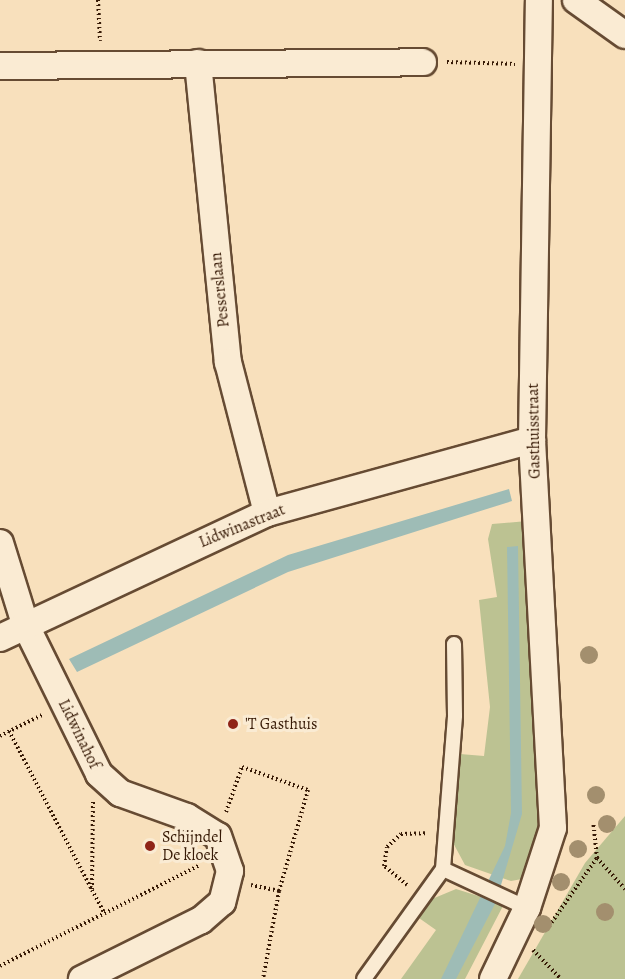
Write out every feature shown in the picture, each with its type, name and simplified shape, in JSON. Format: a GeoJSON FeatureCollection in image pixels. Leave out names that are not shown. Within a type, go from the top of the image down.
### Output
{"type":"FeatureCollection","features":[{"type":"Feature","properties":{"kind":"street","name":"Gasthuisstraat"},"geometry":{"type":"LineString","coordinates":[[493,979],[516,903],[544,860],[553,828],[532,440],[536,65],[539,0]]}},
{"type":"Feature","properties":{"kind":"street"},"geometry":{"type":"LineString","coordinates":[[576,0],[625,35]]}},
{"type":"Feature","properties":{"kind":"street"},"geometry":{"type":"LineString","coordinates":[[0,66],[423,62]]}},
{"type":"Feature","properties":{"kind":"street","name":"Pesserslaan"},"geometry":{"type":"LineString","coordinates":[[198,63],[228,362],[267,513]]}},
{"type":"Feature","properties":{"kind":"street","name":"Lidwinastraat"},"geometry":{"type":"LineString","coordinates":[[0,638],[25,624],[267,513],[532,440]]}},
{"type":"Feature","properties":{"kind":"street","name":"Lidwinahof"},"geometry":{"type":"LineString","coordinates":[[0,543],[25,624],[99,774],[120,793],[187,817],[222,844]]}},
{"type":"Feature","properties":{"kind":"street"},"geometry":{"type":"LineString","coordinates":[[82,979],[201,920],[222,902],[230,882],[222,844]]}},
{"type":"Feature","properties":{"kind":"lane"},"geometry":{"type":"LineString","coordinates":[[364,979],[443,869],[454,644]]}},
{"type":"Feature","properties":{"kind":"lane"},"geometry":{"type":"LineString","coordinates":[[443,869],[516,903]]}},
{"type":"Feature","properties":{"kind":"path"},"geometry":{"type":"LineString","coordinates":[[98,0],[101,65]]}},
{"type":"Feature","properties":{"kind":"path"},"geometry":{"type":"LineString","coordinates":[[423,62],[536,65]]}},
{"type":"Feature","properties":{"kind":"path"},"geometry":{"type":"LineString","coordinates":[[0,736],[64,704]]}},
{"type":"Feature","properties":{"kind":"path"},"geometry":{"type":"LineString","coordinates":[[9,731],[104,913]]}},
{"type":"Feature","properties":{"kind":"path"},"geometry":{"type":"LineString","coordinates":[[0,966],[104,913],[222,844],[242,767],[308,790],[279,891],[263,979]]}},
{"type":"Feature","properties":{"kind":"path"},"geometry":{"type":"LineString","coordinates":[[92,890],[93,779],[99,774]]}},
{"type":"Feature","properties":{"kind":"path"},"geometry":{"type":"LineString","coordinates":[[593,822],[597,858],[625,889]]}},
{"type":"Feature","properties":{"kind":"path"},"geometry":{"type":"LineString","coordinates":[[425,894],[392,877],[384,867],[387,847],[401,834],[421,831],[445,844]]}},
{"type":"Feature","properties":{"kind":"path"},"geometry":{"type":"LineString","coordinates":[[546,932],[597,858]]}},
{"type":"Feature","properties":{"kind":"path"},"geometry":{"type":"LineString","coordinates":[[527,960],[539,941]]}},
{"type":"Feature","properties":{"kind":"path"},"geometry":{"type":"LineString","coordinates":[[533,950],[561,979]]}},
{"type":"Feature","properties":{"kind":"green space"},"geometry":{"type":"Polygon","coordinates":[[[527,521],[546,828],[522,879],[511,881],[465,865],[451,839],[451,824],[460,754],[484,756],[490,707],[479,600],[497,597],[488,539],[492,524],[527,521]]]}},
{"type":"Feature","properties":{"kind":"green space"},"geometry":{"type":"Polygon","coordinates":[[[625,816],[625,979],[518,979],[585,863],[625,816]]]}},
{"type":"Feature","properties":{"kind":"green space"},"geometry":{"type":"Polygon","coordinates":[[[456,889],[504,904],[465,979],[401,979],[436,930],[419,918],[432,899],[456,889]]]}},
{"type":"Feature","properties":{"kind":"water"},"geometry":{"type":"Polygon","coordinates":[[[509,489],[512,501],[288,572],[77,672],[69,659],[288,555],[509,489]]]}},
{"type":"Feature","properties":{"kind":"water"},"geometry":{"type":"Polygon","coordinates":[[[518,546],[522,814],[496,902],[456,979],[441,979],[505,846],[511,813],[507,547],[518,546]]]}},
{"type":"Feature","properties":{"kind":"place","name":"'T Gasthuis"},"geometry":{"type":"Point","coordinates":[233,724]}},
{"type":"Feature","properties":{"kind":"place","name":"Schijndel De kloek"},"geometry":{"type":"Point","coordinates":[150,846]}}]}
